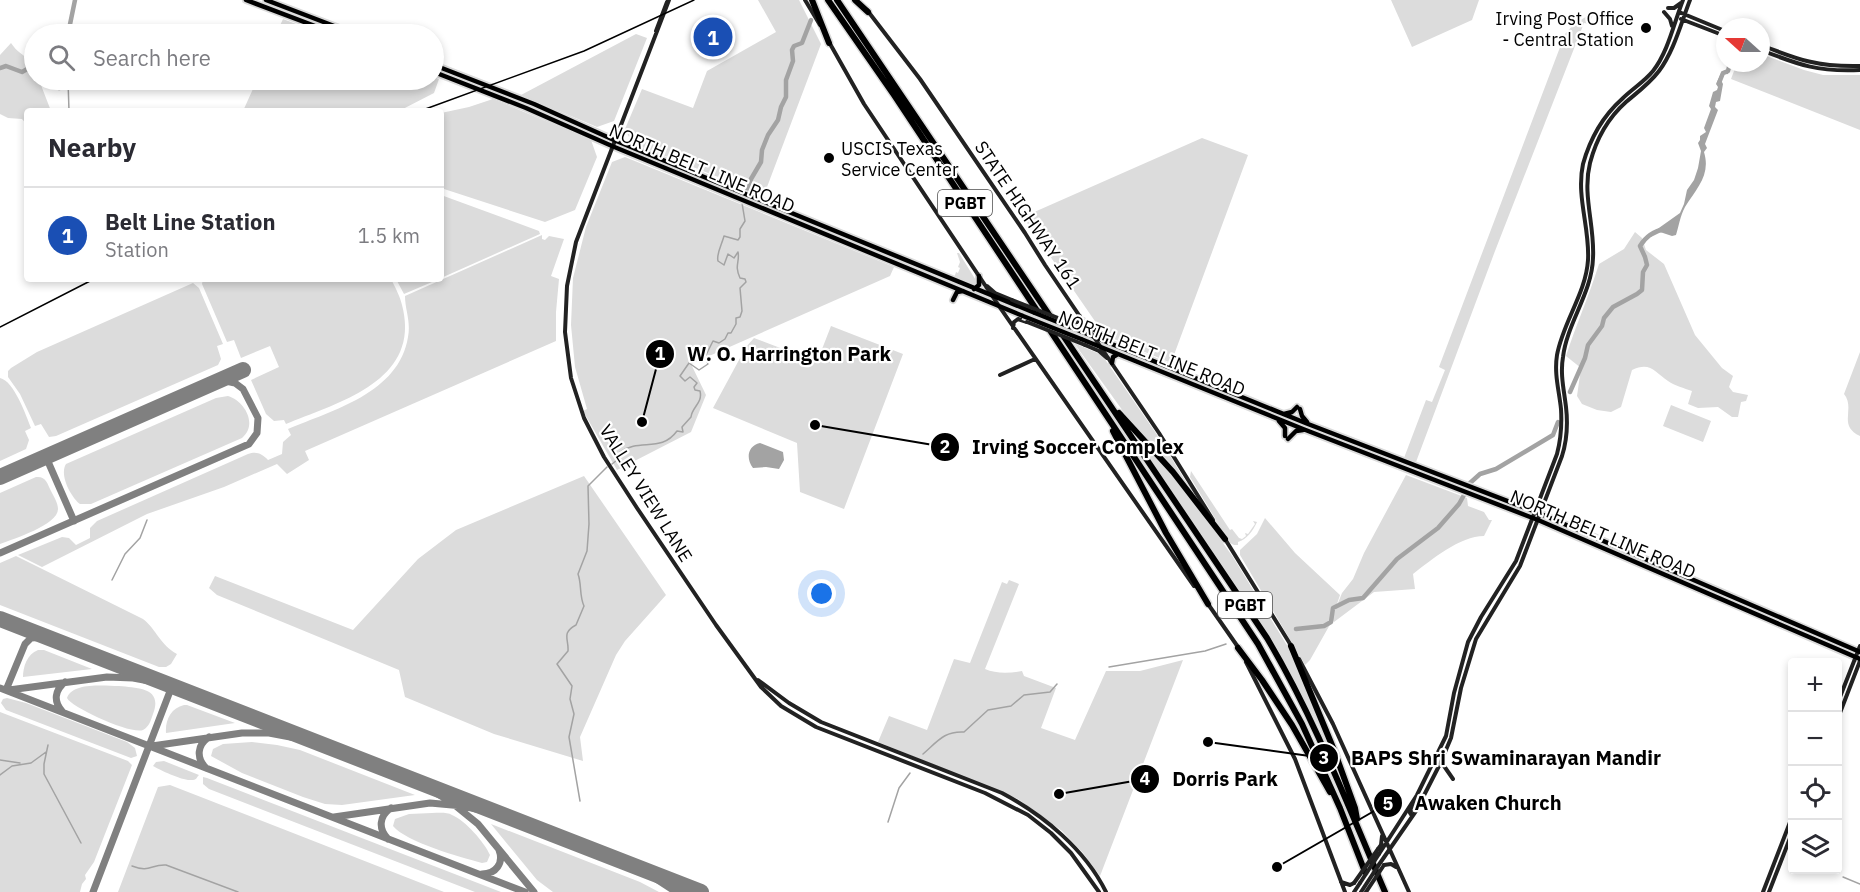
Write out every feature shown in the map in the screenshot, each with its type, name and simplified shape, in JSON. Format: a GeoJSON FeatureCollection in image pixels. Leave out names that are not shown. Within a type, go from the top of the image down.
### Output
{"type":"FeatureCollection","features":[{"type":"Feature","properties":{"kind":"highway"},"geometry":{"type":"LineString","coordinates":[[812,0],[829,43]]}},
{"type":"Feature","properties":{"kind":"highway","name":"PGBT"},"geometry":{"type":"LineString","coordinates":[[828,0],[894,95],[1258,644],[1298,715],[1340,808]]}},
{"type":"Feature","properties":{"kind":"highway","name":"PGBT"},"geometry":{"type":"LineString","coordinates":[[837,0],[1276,653],[1318,734],[1358,828]]}},
{"type":"Feature","properties":{"kind":"highway"},"geometry":{"type":"LineString","coordinates":[[857,0],[868,12]]}},
{"type":"Feature","properties":{"kind":"highway"},"geometry":{"type":"LineString","coordinates":[[1105,398],[1173,472],[1225,539]]}},
{"type":"Feature","properties":{"kind":"highway"},"geometry":{"type":"LineString","coordinates":[[1100,407],[1162,525],[1208,604]]}},
{"type":"Feature","properties":{"kind":"highway"},"geometry":{"type":"LineString","coordinates":[[1291,646],[1334,750],[1355,808],[1358,828],[1385,892]]}},
{"type":"Feature","properties":{"kind":"highway"},"geometry":{"type":"LineString","coordinates":[[1238,648],[1292,725],[1340,808],[1374,892]]}},
{"type":"Feature","properties":{"kind":"main road"},"geometry":{"type":"LineString","coordinates":[[246,0],[310,24]]}},
{"type":"Feature","properties":{"kind":"main road"},"geometry":{"type":"LineString","coordinates":[[266,0],[329,24]]}},
{"type":"Feature","properties":{"kind":"main road","name":"VALLEY VIEW LANE"},"geometry":{"type":"LineString","coordinates":[[669,0],[614,140],[576,242],[570,265],[565,300],[565,332],[571,378],[584,418],[604,457],[690,587],[764,691],[816,727],[985,794],[1028,815],[1071,853],[1099,892]]}},
{"type":"Feature","properties":{"kind":"main road"},"geometry":{"type":"LineString","coordinates":[[805,0],[864,104],[1013,328],[1238,648],[1295,759],[1345,892]]}},
{"type":"Feature","properties":{"kind":"main road"},"geometry":{"type":"LineString","coordinates":[[1671,31],[1670,19],[1666,10],[1674,8],[1683,0]]}},
{"type":"Feature","properties":{"kind":"main road"},"geometry":{"type":"LineString","coordinates":[[1554,469],[1562,429],[1556,383],[1556,363],[1560,344],[1587,269],[1588,251],[1581,197],[1583,165],[1589,146],[1608,114],[1653,70],[1662,56],[1683,0]]}},
{"type":"Feature","properties":{"kind":"main road"},"geometry":{"type":"LineString","coordinates":[[1412,816],[1410,813],[1417,795],[1446,736],[1454,693],[1468,642],[1515,563],[1538,512],[1566,438],[1562,360],[1592,268],[1593,250],[1587,200],[1587,175],[1594,148],[1611,118],[1624,103],[1650,82],[1659,70],[1667,57],[1690,0]]}},
{"type":"Feature","properties":{"kind":"main road","name":"STATE HIGHWAY 161"},"geometry":{"type":"LineString","coordinates":[[868,12],[920,79],[1159,433],[1291,646],[1320,698],[1409,892]]}},
{"type":"Feature","properties":{"kind":"main road"},"geometry":{"type":"LineString","coordinates":[[1678,15],[1716,31]]}},
{"type":"Feature","properties":{"kind":"main road"},"geometry":{"type":"LineString","coordinates":[[1711,28],[1716,29]]}},
{"type":"Feature","properties":{"kind":"main road"},"geometry":{"type":"LineString","coordinates":[[1770,49],[1802,63],[1860,66]]}},
{"type":"Feature","properties":{"kind":"main road"},"geometry":{"type":"LineString","coordinates":[[1770,53],[1832,71],[1860,70]]}},
{"type":"Feature","properties":{"kind":"main road","name":"NORTH BELT LINE ROAD"},"geometry":{"type":"LineString","coordinates":[[444,69],[534,104],[614,140],[993,297],[1396,459],[1538,512],[1859,650]]}},
{"type":"Feature","properties":{"kind":"main road","name":"NORTH BELT LINE ROAD"},"geometry":{"type":"LineString","coordinates":[[444,76],[1023,316],[1275,418],[1535,519],[1859,659]]}},
{"type":"Feature","properties":{"kind":"main road"},"geometry":{"type":"LineString","coordinates":[[1611,118],[1611,113],[1620,104],[1620,100]]}},
{"type":"Feature","properties":{"kind":"main road"},"geometry":{"type":"LineString","coordinates":[[974,289],[979,285],[979,276]]}},
{"type":"Feature","properties":{"kind":"main road"},"geometry":{"type":"LineString","coordinates":[[984,284],[995,293],[1071,323],[1081,318],[1100,335],[1119,347]]}},
{"type":"Feature","properties":{"kind":"main road"},"geometry":{"type":"LineString","coordinates":[[953,300],[955,294],[963,291]]}},
{"type":"Feature","properties":{"kind":"main road"},"geometry":{"type":"LineString","coordinates":[[1013,328],[1014,322],[1018,319],[1099,351],[1111,362],[1118,354]]}},
{"type":"Feature","properties":{"kind":"main road"},"geometry":{"type":"LineString","coordinates":[[1000,375],[1035,359]]}},
{"type":"Feature","properties":{"kind":"main road"},"geometry":{"type":"LineString","coordinates":[[1165,373],[1167,367]]}},
{"type":"Feature","properties":{"kind":"main road"},"geometry":{"type":"LineString","coordinates":[[1556,383],[1562,382]]}},
{"type":"Feature","properties":{"kind":"main road"},"geometry":{"type":"LineString","coordinates":[[1557,389],[1563,389]]}},
{"type":"Feature","properties":{"kind":"main road"},"geometry":{"type":"LineString","coordinates":[[1284,414],[1291,413],[1298,408],[1308,424]]}},
{"type":"Feature","properties":{"kind":"main road"},"geometry":{"type":"LineString","coordinates":[[1275,418],[1285,428],[1287,437],[1304,429]]}},
{"type":"Feature","properties":{"kind":"main road"},"geometry":{"type":"LineString","coordinates":[[1376,458],[1381,456],[1395,461],[1396,459]]}},
{"type":"Feature","properties":{"kind":"main road"},"geometry":{"type":"LineString","coordinates":[[1474,495],[1476,489]]}},
{"type":"Feature","properties":{"kind":"main road"},"geometry":{"type":"LineString","coordinates":[[1360,892],[1412,816],[1443,757],[1454,729],[1461,688],[1476,639],[1518,571],[1535,519]]}},
{"type":"Feature","properties":{"kind":"main road"},"geometry":{"type":"LineString","coordinates":[[1598,545],[1600,539]]}},
{"type":"Feature","properties":{"kind":"main road"},"geometry":{"type":"LineString","coordinates":[[1642,564],[1645,558]]}},
{"type":"Feature","properties":{"kind":"main road"},"geometry":{"type":"LineString","coordinates":[[1753,612],[1755,606]]}},
{"type":"Feature","properties":{"kind":"main road"},"geometry":{"type":"LineString","coordinates":[[1786,627],[1788,621]]}},
{"type":"Feature","properties":{"kind":"main road"},"geometry":{"type":"LineString","coordinates":[[1842,702],[1859,659],[1859,650]]}},
{"type":"Feature","properties":{"kind":"main road"},"geometry":{"type":"LineString","coordinates":[[1842,694],[1859,659]]}},
{"type":"Feature","properties":{"kind":"main road","name":"VALLEY VIEW LANE"},"geometry":{"type":"LineString","coordinates":[[752,675],[789,703],[821,722],[995,790],[1017,801],[1064,838],[1094,871],[1106,892]]}},
{"type":"Feature","properties":{"kind":"main road"},"geometry":{"type":"LineString","coordinates":[[1443,757],[1444,766],[1453,779]]}},
{"type":"Feature","properties":{"kind":"main road"},"geometry":{"type":"LineString","coordinates":[[1378,851],[1393,833],[1417,795]]}},
{"type":"Feature","properties":{"kind":"main road"},"geometry":{"type":"LineString","coordinates":[[1763,892],[1791,820]]}},
{"type":"Feature","properties":{"kind":"main road"},"geometry":{"type":"LineString","coordinates":[[1341,882],[1355,888],[1381,845],[1381,832],[1393,833]]}},
{"type":"Feature","properties":{"kind":"main road"},"geometry":{"type":"LineString","coordinates":[[1769,892],[1788,843]]}},
{"type":"Feature","properties":{"kind":"main road"},"geometry":{"type":"LineString","coordinates":[[1366,892],[1384,865],[1391,864],[1397,867]]}},
{"type":"Feature","properties":{"kind":"shaded area"},"geometry":{"type":"Polygon","coordinates":[[[758,0],[799,0],[821,44],[764,195],[632,143],[625,129],[642,89],[693,108],[707,71],[776,32],[758,0]]]}},
{"type":"Feature","properties":{"kind":"shaded area"},"geometry":{"type":"Polygon","coordinates":[[[1391,0],[1479,0],[1472,20],[1412,47],[1391,0]]]}},
{"type":"Feature","properties":{"kind":"shaded area"},"geometry":{"type":"Polygon","coordinates":[[[1594,12],[1589,24],[1584,23],[1416,462],[1404,458],[1426,400],[1432,402],[1445,370],[1439,367],[1565,34],[1574,24],[1594,12]]]}},
{"type":"Feature","properties":{"kind":"shaded area"},"geometry":{"type":"Polygon","coordinates":[[[283,19],[296,24],[281,24],[283,19]]]}},
{"type":"Feature","properties":{"kind":"shaded area"},"geometry":{"type":"Polygon","coordinates":[[[636,34],[647,38],[614,121],[597,127],[521,95],[636,34]]]}},
{"type":"Feature","properties":{"kind":"shaded area"},"geometry":{"type":"Polygon","coordinates":[[[11,43],[24,56],[24,90],[43,90],[50,108],[24,108],[24,121],[0,114],[0,55],[11,43]]]}},
{"type":"Feature","properties":{"kind":"shaded area"},"geometry":{"type":"Polygon","coordinates":[[[1770,57],[1823,75],[1860,75],[1860,130],[1731,79],[1734,72],[1770,72],[1770,57]]]}},
{"type":"Feature","properties":{"kind":"shaded area"},"geometry":{"type":"Polygon","coordinates":[[[1720,75],[1723,84],[1720,101],[1716,102],[1715,107],[1718,110],[1705,144],[1707,148],[1704,152],[1706,168],[1702,181],[1683,210],[1676,235],[1660,232],[1660,228],[1651,237],[1649,235],[1680,213],[1684,204],[1687,190],[1698,168],[1701,151],[1698,143],[1700,136],[1706,132],[1704,128],[1711,109],[1709,106],[1713,92],[1717,90],[1716,84],[1720,75]]]}},
{"type":"Feature","properties":{"kind":"shaded area"},"geometry":{"type":"Polygon","coordinates":[[[252,90],[435,90],[434,93],[405,108],[244,108],[252,90]]]}},
{"type":"Feature","properties":{"kind":"shaded area"},"geometry":{"type":"Polygon","coordinates":[[[493,99],[591,140],[597,157],[575,210],[545,222],[444,189],[444,112],[493,99]]]}},
{"type":"Feature","properties":{"kind":"shaded area"},"geometry":{"type":"Polygon","coordinates":[[[1202,138],[1248,155],[1171,363],[1114,339],[1099,327],[1023,217],[1202,138]]]}},
{"type":"Feature","properties":{"kind":"shaded area"},"geometry":{"type":"Polygon","coordinates":[[[625,157],[894,267],[890,276],[691,364],[706,395],[691,432],[617,470],[583,411],[587,409],[575,367],[571,325],[573,278],[586,227],[612,162],[625,157]]]}},
{"type":"Feature","properties":{"kind":"shaded area"},"geometry":{"type":"Polygon","coordinates":[[[444,196],[539,231],[540,234],[444,277],[444,196]]]}},
{"type":"Feature","properties":{"kind":"shaded area"},"geometry":{"type":"Polygon","coordinates":[[[1635,232],[1642,238],[1646,250],[1664,264],[1695,335],[1722,368],[1733,376],[1729,387],[1733,392],[1748,395],[1746,401],[1741,402],[1738,417],[1732,417],[1718,407],[1698,408],[1688,404],[1692,391],[1671,383],[1648,367],[1632,370],[1621,407],[1611,412],[1582,404],[1577,396],[1581,368],[1566,356],[1570,344],[1599,264],[1624,249],[1635,232]]]}},
{"type":"Feature","properties":{"kind":"shaded area"},"geometry":{"type":"Polygon","coordinates":[[[542,235],[542,239],[545,240],[549,236],[564,239],[551,276],[559,279],[556,341],[305,451],[309,460],[287,474],[277,464],[224,487],[147,514],[42,567],[18,555],[62,537],[69,538],[76,545],[90,538],[90,528],[97,521],[248,454],[259,454],[268,460],[282,454],[283,442],[291,435],[288,429],[362,397],[392,372],[402,356],[408,337],[409,326],[405,296],[436,282],[444,282],[444,279],[542,235]]]}},
{"type":"Feature","properties":{"kind":"shaded area"},"geometry":{"type":"Polygon","coordinates":[[[957,253],[977,282],[975,285],[954,278],[960,268],[957,253]]]}},
{"type":"Feature","properties":{"kind":"shaded area"},"geometry":{"type":"Polygon","coordinates":[[[202,282],[392,282],[402,305],[405,331],[400,353],[388,370],[371,385],[351,397],[286,424],[284,420],[274,421],[266,414],[251,380],[279,367],[270,346],[241,358],[234,340],[227,342],[202,282]]]}},
{"type":"Feature","properties":{"kind":"shaded area"},"geometry":{"type":"Polygon","coordinates":[[[398,282],[432,282],[404,294],[398,282]]]}},
{"type":"Feature","properties":{"kind":"shaded area"},"geometry":{"type":"Polygon","coordinates":[[[193,283],[199,288],[223,344],[217,346],[221,359],[218,365],[56,436],[49,437],[41,424],[35,426],[20,394],[8,377],[8,371],[11,368],[37,352],[193,283]]]}},
{"type":"Feature","properties":{"kind":"shaded area"},"geometry":{"type":"Polygon","coordinates":[[[831,326],[903,354],[844,509],[800,492],[797,443],[713,408],[746,347],[754,338],[817,362],[831,326]]]}},
{"type":"Feature","properties":{"kind":"shaded area"},"geometry":{"type":"Polygon","coordinates":[[[1074,343],[1102,355],[1160,439],[1195,497],[1133,425],[1074,343]]]}},
{"type":"Feature","properties":{"kind":"shaded area"},"geometry":{"type":"Polygon","coordinates":[[[1860,352],[1860,436],[1849,427],[1848,405],[1844,394],[1860,352]]]}},
{"type":"Feature","properties":{"kind":"shaded area"},"geometry":{"type":"Polygon","coordinates":[[[0,378],[5,380],[15,392],[31,428],[25,431],[29,440],[26,449],[0,461],[0,378]]]}},
{"type":"Feature","properties":{"kind":"shaded area"},"geometry":{"type":"Polygon","coordinates":[[[228,396],[240,403],[249,420],[247,433],[242,438],[91,504],[80,504],[73,496],[65,480],[66,464],[216,398],[228,396]]]}},
{"type":"Feature","properties":{"kind":"shaded area"},"geometry":{"type":"Polygon","coordinates":[[[1671,405],[1711,421],[1703,442],[1663,426],[1671,405]]]}},
{"type":"Feature","properties":{"kind":"shaded area"},"geometry":{"type":"Polygon","coordinates":[[[1131,429],[1179,482],[1233,557],[1288,647],[1323,725],[1345,788],[1320,729],[1279,652],[1131,429]]]}},
{"type":"Feature","properties":{"kind":"shaded area"},"geometry":{"type":"Polygon","coordinates":[[[760,443],[783,452],[784,460],[779,469],[753,468],[749,461],[749,453],[752,447],[760,443]]]}},
{"type":"Feature","properties":{"kind":"shaded area"},"geometry":{"type":"Polygon","coordinates":[[[1191,471],[1230,530],[1232,529],[1239,538],[1246,536],[1245,533],[1248,534],[1255,524],[1253,521],[1257,522],[1249,534],[1238,542],[1238,545],[1230,543],[1190,477],[1191,471]]]}},
{"type":"Feature","properties":{"kind":"shaded area"},"geometry":{"type":"Polygon","coordinates":[[[1406,475],[1467,498],[1468,506],[1484,512],[1489,520],[1492,520],[1484,536],[1456,544],[1420,568],[1413,574],[1415,589],[1374,592],[1334,622],[1332,618],[1310,660],[1305,665],[1240,555],[1240,550],[1257,534],[1265,518],[1295,553],[1340,595],[1334,613],[1342,593],[1353,579],[1364,553],[1406,475]]]}},
{"type":"Feature","properties":{"kind":"shaded area"},"geometry":{"type":"Polygon","coordinates":[[[584,476],[666,595],[625,641],[616,655],[580,737],[583,761],[494,734],[405,697],[399,670],[217,595],[209,588],[215,576],[353,630],[418,559],[456,530],[584,476]]]}},
{"type":"Feature","properties":{"kind":"shaded area"},"geometry":{"type":"Polygon","coordinates":[[[36,477],[44,479],[47,483],[57,505],[56,515],[51,521],[34,531],[0,544],[0,493],[36,477]]]}},
{"type":"Feature","properties":{"kind":"shaded area"},"geometry":{"type":"Polygon","coordinates":[[[16,556],[143,619],[166,646],[177,654],[171,664],[159,667],[0,605],[0,563],[16,556]]]}},
{"type":"Feature","properties":{"kind":"shaded area"},"geometry":{"type":"Polygon","coordinates":[[[1009,580],[1019,584],[985,669],[1003,673],[1022,671],[1024,676],[1056,688],[1041,728],[1075,740],[1106,671],[1140,671],[1183,660],[1100,876],[1083,853],[1062,831],[1018,799],[878,742],[889,716],[927,730],[954,659],[970,663],[1002,582],[1007,584],[1009,580]]]}},
{"type":"Feature","properties":{"kind":"shaded area"},"geometry":{"type":"Polygon","coordinates":[[[38,650],[44,650],[92,669],[23,677],[26,661],[38,650]]]}},
{"type":"Feature","properties":{"kind":"shaded area"},"geometry":{"type":"Polygon","coordinates":[[[119,686],[147,691],[155,699],[151,719],[143,730],[127,729],[103,720],[79,708],[67,698],[70,693],[82,687],[119,686]]]}},
{"type":"Feature","properties":{"kind":"shaded area"},"geometry":{"type":"Polygon","coordinates":[[[7,698],[26,703],[127,742],[135,748],[137,756],[131,758],[6,710],[1,703],[7,698]]]}},
{"type":"Feature","properties":{"kind":"shaded area"},"geometry":{"type":"Polygon","coordinates":[[[184,705],[235,723],[166,733],[170,715],[184,705]]]}},
{"type":"Feature","properties":{"kind":"shaded area"},"geometry":{"type":"Polygon","coordinates":[[[0,712],[128,761],[132,765],[94,862],[85,875],[86,879],[80,892],[0,892],[0,712]]]}},
{"type":"Feature","properties":{"kind":"shaded area"},"geometry":{"type":"Polygon","coordinates":[[[252,742],[300,750],[415,795],[342,805],[325,804],[242,773],[211,756],[213,749],[223,744],[252,742]]]}},
{"type":"Feature","properties":{"kind":"shaded area"},"geometry":{"type":"Polygon","coordinates":[[[164,761],[199,775],[194,780],[187,780],[153,766],[156,762],[164,761]]]}},
{"type":"Feature","properties":{"kind":"shaded area"},"geometry":{"type":"Polygon","coordinates":[[[203,777],[501,892],[475,892],[209,789],[203,784],[203,777]]]}},
{"type":"Feature","properties":{"kind":"shaded area"},"geometry":{"type":"Polygon","coordinates":[[[170,785],[444,892],[118,892],[158,787],[170,785]]]}},
{"type":"Feature","properties":{"kind":"shaded area"},"geometry":{"type":"Polygon","coordinates":[[[443,813],[457,818],[479,838],[490,855],[487,862],[482,863],[434,848],[409,838],[393,826],[395,819],[409,814],[443,813]]]}},
{"type":"Feature","properties":{"kind":"shaded area"},"geometry":{"type":"Polygon","coordinates":[[[491,824],[640,882],[659,892],[553,892],[537,880],[491,824]]]}},
{"type":"Feature","properties":{"kind":"waterway"},"geometry":{"type":"LineString","coordinates":[[70,24],[75,0]]}},
{"type":"Feature","properties":{"kind":"waterway"},"geometry":{"type":"LineString","coordinates":[[747,191],[761,162],[762,150],[768,135],[778,120],[786,97],[786,80],[793,61],[792,50],[794,46],[802,43],[811,20]]}},
{"type":"Feature","properties":{"kind":"waterway"},"geometry":{"type":"LineString","coordinates":[[0,68],[6,66],[24,71]]}},
{"type":"Feature","properties":{"kind":"waterway"},"geometry":{"type":"LineString","coordinates":[[1719,83],[1726,72]]}},
{"type":"Feature","properties":{"kind":"waterway"},"geometry":{"type":"LineString","coordinates":[[68,90],[69,108]]}},
{"type":"Feature","properties":{"kind":"waterway"},"geometry":{"type":"LineString","coordinates":[[612,464],[621,457],[620,452],[628,448],[664,442],[677,431],[683,432],[682,427],[691,417],[699,402],[700,391],[695,390],[694,387],[697,383],[690,377],[685,381],[680,376],[689,363],[699,370],[708,364],[705,357],[713,341],[719,343],[725,339],[736,324],[736,318],[740,317],[742,311],[740,288],[746,282],[738,274],[738,252],[734,258],[728,254],[724,265],[718,261],[718,252],[724,236],[738,240],[740,237],[740,229],[745,221],[742,203]]}},
{"type":"Feature","properties":{"kind":"waterway"},"geometry":{"type":"LineString","coordinates":[[1570,392],[1585,358],[1588,345],[1602,326],[1604,318],[1613,307],[1642,290],[1643,272],[1647,265],[1640,246],[1651,234],[1665,229]]}},
{"type":"Feature","properties":{"kind":"waterway"},"geometry":{"type":"LineString","coordinates":[[1470,483],[1480,474],[1496,469],[1553,435],[1558,422]]}},
{"type":"Feature","properties":{"kind":"waterway"},"geometry":{"type":"LineString","coordinates":[[580,801],[569,737],[574,714],[570,699],[572,686],[557,664],[568,651],[567,634],[576,625],[584,606],[578,574],[587,551],[588,486],[607,467]]}},
{"type":"Feature","properties":{"kind":"waterway"},"geometry":{"type":"LineString","coordinates":[[1296,629],[1324,626],[1331,622],[1333,608],[1349,600],[1363,598],[1397,559],[1438,528],[1464,495]]}},
{"type":"Feature","properties":{"kind":"waterway"},"geometry":{"type":"LineString","coordinates":[[112,580],[125,554],[140,538],[147,520]]}},
{"type":"Feature","properties":{"kind":"waterway"},"geometry":{"type":"LineString","coordinates":[[1109,667],[1205,651],[1226,644]]}},
{"type":"Feature","properties":{"kind":"waterway"},"geometry":{"type":"LineString","coordinates":[[923,754],[946,735],[964,732],[988,710],[1011,706],[1024,695],[1050,692],[1057,684]]}},
{"type":"Feature","properties":{"kind":"waterway"},"geometry":{"type":"LineString","coordinates":[[48,745],[44,774],[81,843]]}},
{"type":"Feature","properties":{"kind":"waterway"},"geometry":{"type":"LineString","coordinates":[[0,775],[12,766],[31,763],[46,752]]}},
{"type":"Feature","properties":{"kind":"waterway"},"geometry":{"type":"LineString","coordinates":[[0,760],[20,763]]}},
{"type":"Feature","properties":{"kind":"waterway"},"geometry":{"type":"LineString","coordinates":[[888,822],[899,788],[910,773]]}},
{"type":"Feature","properties":{"kind":"waterway"},"geometry":{"type":"LineString","coordinates":[[132,866],[143,869],[166,865],[238,892]]}},
{"type":"Feature","properties":{"kind":"waterway"},"geometry":{"type":"LineString","coordinates":[[1843,877],[1860,884]]}},
{"type":"Feature","properties":{"kind":"taxiway"},"geometry":{"type":"LineString","coordinates":[[0,553],[249,444],[257,433],[258,418],[243,389],[235,383],[221,380]]}},
{"type":"Feature","properties":{"kind":"taxiway"},"geometry":{"type":"LineString","coordinates":[[46,457],[74,521]]}},
{"type":"Feature","properties":{"kind":"taxiway"},"geometry":{"type":"LineString","coordinates":[[6,690],[25,644],[31,638],[46,637]]}},
{"type":"Feature","properties":{"kind":"taxiway"},"geometry":{"type":"LineString","coordinates":[[9,690],[107,677],[133,678],[171,685]]}},
{"type":"Feature","properties":{"kind":"taxiway"},"geometry":{"type":"LineString","coordinates":[[62,711],[56,696],[59,688],[65,682]]}},
{"type":"Feature","properties":{"kind":"taxiway"},"geometry":{"type":"LineString","coordinates":[[93,892],[172,686]]}},
{"type":"Feature","properties":{"kind":"taxiway"},"geometry":{"type":"LineString","coordinates":[[0,688],[525,892]]}},
{"type":"Feature","properties":{"kind":"taxiway"},"geometry":{"type":"LineString","coordinates":[[152,746],[242,733],[269,733],[317,742]]}},
{"type":"Feature","properties":{"kind":"taxiway"},"geometry":{"type":"LineString","coordinates":[[206,768],[199,752],[202,744],[209,737]]}},
{"type":"Feature","properties":{"kind":"taxiway"},"geometry":{"type":"LineString","coordinates":[[416,781],[451,802],[478,824],[534,892]]}},
{"type":"Feature","properties":{"kind":"taxiway"},"geometry":{"type":"LineString","coordinates":[[334,817],[430,803],[463,806],[506,816]]}},
{"type":"Feature","properties":{"kind":"taxiway"},"geometry":{"type":"LineString","coordinates":[[388,839],[381,823],[384,815],[391,808]]}},
{"type":"Feature","properties":{"kind":"taxiway"},"geometry":{"type":"LineString","coordinates":[[482,874],[487,874],[498,867],[499,850]]}},
{"type":"Feature","properties":{"kind":"taxiway"},"geometry":{"type":"LineString","coordinates":[[641,869],[676,892]]}},
{"type":"Feature","properties":{"kind":"runway"},"geometry":{"type":"LineString","coordinates":[[0,477],[243,370]]}},
{"type":"Feature","properties":{"kind":"runway"},"geometry":{"type":"LineString","coordinates":[[0,619],[701,892]]}},
{"type":"Feature","properties":{"kind":"tram line"},"geometry":{"type":"LineString","coordinates":[[428,108],[584,51],[694,0]]}},
{"type":"Feature","properties":{"kind":"tram line"},"geometry":{"type":"LineString","coordinates":[[0,327],[88,282]]}},
{"type":"Feature","properties":{"kind":"place","name":"Irving Post Office - Central Station"},"geometry":{"type":"Point","coordinates":[1646,28]}},
{"type":"Feature","properties":{"kind":"place","name":"Belt Line Station"},"geometry":{"type":"Point","coordinates":[713,37]}},
{"type":"Feature","properties":{"kind":"place","name":"USCIS Texas Service Center"},"geometry":{"type":"Point","coordinates":[829,158]}},
{"type":"Feature","properties":{"kind":"place","name":"W. O. Harrington Park"},"geometry":{"type":"Point","coordinates":[642,422]}},
{"type":"Feature","properties":{"kind":"place","name":"Irving Soccer Complex"},"geometry":{"type":"Point","coordinates":[815,425]}},
{"type":"Feature","properties":{"kind":"place","name":"BAPS Shri Swaminarayan Mandir"},"geometry":{"type":"Point","coordinates":[1208,742]}},
{"type":"Feature","properties":{"kind":"place","name":"Dorris Park"},"geometry":{"type":"Point","coordinates":[1059,794]}},
{"type":"Feature","properties":{"kind":"place","name":"Awaken Church"},"geometry":{"type":"Point","coordinates":[1277,867]}}]}
